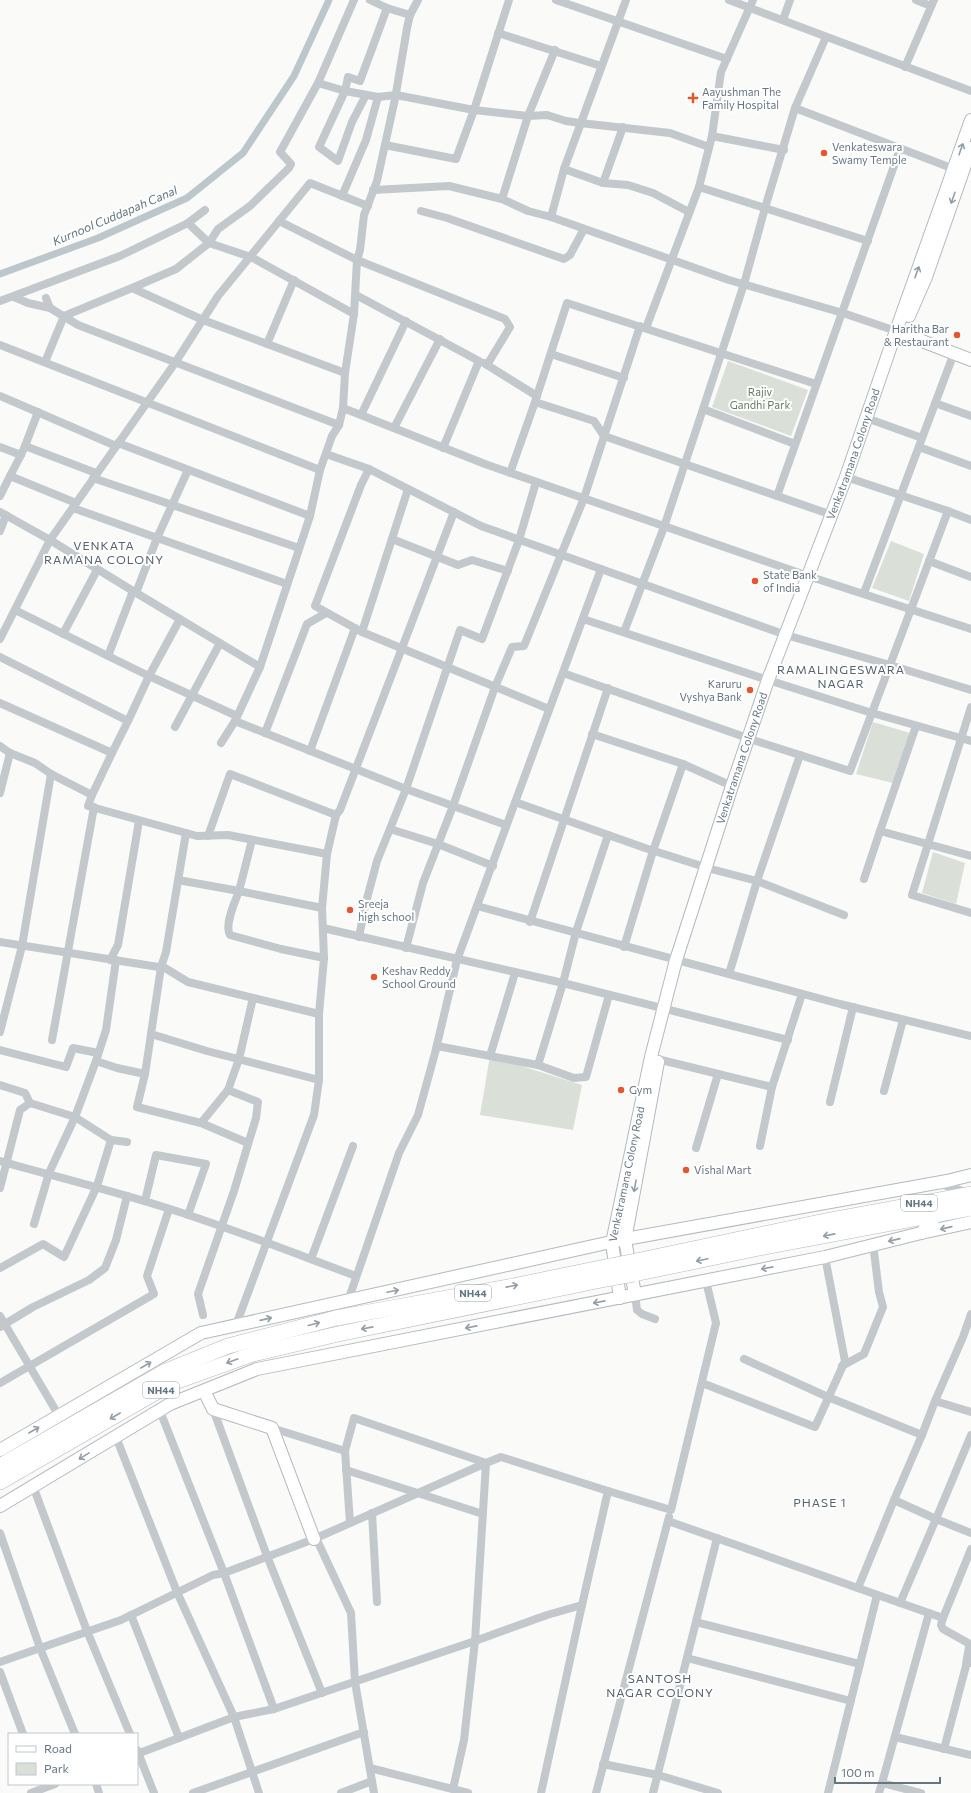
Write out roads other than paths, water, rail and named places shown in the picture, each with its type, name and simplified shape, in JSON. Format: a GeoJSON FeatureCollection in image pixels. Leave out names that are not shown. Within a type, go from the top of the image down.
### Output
{"type":"FeatureCollection","features":[{"type":"Feature","properties":{"kind":"highway","name":"NH44"},"geometry":{"type":"LineString","coordinates":[[635,1268],[825,1221],[971,1193]]}},
{"type":"Feature","properties":{"kind":"highway","name":"NH44"},"geometry":{"type":"LineString","coordinates":[[0,1466],[164,1372],[228,1346],[336,1318],[513,1286],[760,1248],[971,1208]]}},
{"type":"Feature","properties":{"kind":"highway","name":"NH44"},"geometry":{"type":"LineString","coordinates":[[0,1482],[172,1383],[253,1354],[611,1272]]}},
{"type":"Feature","properties":{"kind":"street"},"geometry":{"type":"LineString","coordinates":[[45,362],[64,316],[176,269],[209,243],[218,229],[250,206],[289,168],[291,164],[280,152],[318,83],[354,0]]}},
{"type":"Feature","properties":{"kind":"street"},"geometry":{"type":"LineString","coordinates":[[221,743],[236,718],[260,667],[310,516],[320,470],[332,436],[339,426],[343,408],[345,372],[356,295],[357,260],[360,250],[364,215],[374,190],[385,146],[396,95],[410,15],[418,0]]}},
{"type":"Feature","properties":{"kind":"street"},"geometry":{"type":"LineString","coordinates":[[385,146],[456,159],[474,110],[509,0]]}},
{"type":"Feature","properties":{"kind":"street"},"geometry":{"type":"LineString","coordinates":[[556,0],[727,59]]}},
{"type":"Feature","properties":{"kind":"street"},"geometry":{"type":"LineString","coordinates":[[551,217],[564,169],[626,0]]}},
{"type":"Feature","properties":{"kind":"street"},"geometry":{"type":"LineString","coordinates":[[729,0],[752,4],[783,20],[971,91]]}},
{"type":"Feature","properties":{"kind":"street"},"geometry":{"type":"LineString","coordinates":[[783,20],[790,0]]}},
{"type":"Feature","properties":{"kind":"street"},"geometry":{"type":"LineString","coordinates":[[905,67],[933,3],[916,0]]}},
{"type":"Feature","properties":{"kind":"street"},"geometry":{"type":"LineString","coordinates":[[373,1],[387,8],[410,15]]}},
{"type":"Feature","properties":{"kind":"street"},"geometry":{"type":"LineString","coordinates":[[406,948],[423,883],[453,806],[495,687],[512,647],[524,646],[584,498],[624,378],[699,187],[712,136],[721,72],[752,4]]}},
{"type":"Feature","properties":{"kind":"street"},"geometry":{"type":"LineString","coordinates":[[366,95],[352,122],[338,161],[318,147],[345,91],[348,77],[360,81],[387,8]]}},
{"type":"Feature","properties":{"kind":"street"},"geometry":{"type":"LineString","coordinates":[[498,33],[555,50],[601,66]]}},
{"type":"Feature","properties":{"kind":"street"},"geometry":{"type":"LineString","coordinates":[[624,632],[643,584],[686,464],[744,284],[795,108],[826,37]]}},
{"type":"Feature","properties":{"kind":"street"},"geometry":{"type":"LineString","coordinates":[[502,199],[528,116],[555,50]]}},
{"type":"Feature","properties":{"kind":"street"},"geometry":{"type":"LineString","coordinates":[[318,83],[345,91],[378,97],[396,95],[474,110],[528,116],[547,115],[566,121],[670,133],[709,147]]}},
{"type":"Feature","properties":{"kind":"street"},"geometry":{"type":"LineString","coordinates":[[342,196],[368,132],[378,97]]}},
{"type":"Feature","properties":{"kind":"street"},"geometry":{"type":"LineString","coordinates":[[795,108],[954,169]]}},
{"type":"Feature","properties":{"kind":"street","name":"Venkatramana Colony Road"},"geometry":{"type":"LineString","coordinates":[[620,1298],[612,1243],[654,1058],[679,961],[732,786],[752,739],[772,681],[812,577],[832,515],[849,478],[971,120]]}},
{"type":"Feature","properties":{"kind":"street"},"geometry":{"type":"LineString","coordinates":[[603,183],[623,127]]}},
{"type":"Feature","properties":{"kind":"street"},"geometry":{"type":"LineString","coordinates":[[712,136],[784,150]]}},
{"type":"Feature","properties":{"kind":"street"},"geometry":{"type":"LineString","coordinates":[[777,496],[816,384],[843,313],[900,148]]}},
{"type":"Feature","properties":{"kind":"street"},"geometry":{"type":"LineString","coordinates":[[812,577],[872,420],[899,332],[926,277],[971,148]]}},
{"type":"Feature","properties":{"kind":"street"},"geometry":{"type":"LineString","coordinates":[[564,169],[603,183],[628,185],[653,192],[689,212]]}},
{"type":"Feature","properties":{"kind":"street"},"geometry":{"type":"LineString","coordinates":[[0,639],[50,540],[175,363],[218,296],[310,182],[368,206]]}},
{"type":"Feature","properties":{"kind":"street"},"geometry":{"type":"LineString","coordinates":[[374,190],[449,186],[502,199],[528,211],[551,217],[744,284],[843,313],[899,332],[971,360]]}},
{"type":"Feature","properties":{"kind":"street"},"geometry":{"type":"LineString","coordinates":[[699,187],[868,241]]}},
{"type":"Feature","properties":{"kind":"street"},"geometry":{"type":"LineString","coordinates":[[0,301],[120,256],[188,223],[205,210]]}},
{"type":"Feature","properties":{"kind":"street"},"geometry":{"type":"LineString","coordinates":[[421,211],[447,218],[564,259],[570,256],[584,229]]}},
{"type":"Feature","properties":{"kind":"street"},"geometry":{"type":"LineString","coordinates":[[279,221],[357,260],[505,319],[510,327],[487,365]]}},
{"type":"Feature","properties":{"kind":"street"},"geometry":{"type":"LineString","coordinates":[[188,223],[209,243],[251,257],[354,314]]}},
{"type":"Feature","properties":{"kind":"street"},"geometry":{"type":"LineString","coordinates":[[267,344],[294,280]]}},
{"type":"Feature","properties":{"kind":"street"},"geometry":{"type":"LineString","coordinates":[[132,288],[202,320],[345,372]]}},
{"type":"Feature","properties":{"kind":"street"},"geometry":{"type":"LineString","coordinates":[[356,295],[479,360],[536,399],[594,421],[604,436],[832,515]]}},
{"type":"Feature","properties":{"kind":"street"},"geometry":{"type":"LineString","coordinates":[[14,297],[28,303],[50,308],[78,325],[339,426]]}},
{"type":"Feature","properties":{"kind":"street"},"geometry":{"type":"LineString","coordinates":[[46,298],[50,308]]}},
{"type":"Feature","properties":{"kind":"street"},"geometry":{"type":"LineString","coordinates":[[510,473],[567,303],[816,384]]}},
{"type":"Feature","properties":{"kind":"street"},"geometry":{"type":"LineString","coordinates":[[361,415],[406,321]]}},
{"type":"Feature","properties":{"kind":"street"},"geometry":{"type":"LineString","coordinates":[[394,428],[440,340]]}},
{"type":"Feature","properties":{"kind":"street"},"geometry":{"type":"LineString","coordinates":[[0,345],[320,470]]}},
{"type":"Feature","properties":{"kind":"street"},"geometry":{"type":"LineString","coordinates":[[864,593],[954,353]]}},
{"type":"Feature","properties":{"kind":"street"},"geometry":{"type":"LineString","coordinates":[[551,354],[624,378]]}},
{"type":"Feature","properties":{"kind":"street"},"geometry":{"type":"LineString","coordinates":[[443,448],[479,360]]}},
{"type":"Feature","properties":{"kind":"street"},"geometry":{"type":"LineString","coordinates":[[0,396],[117,444],[310,516]]}},
{"type":"Feature","properties":{"kind":"street"},"geometry":{"type":"LineString","coordinates":[[935,403],[971,416]]}},
{"type":"Feature","properties":{"kind":"street"},"geometry":{"type":"LineString","coordinates":[[343,408],[510,473],[664,527],[971,629]]}},
{"type":"Feature","properties":{"kind":"street"},"geometry":{"type":"LineString","coordinates":[[703,409],[795,444]]}},
{"type":"Feature","properties":{"kind":"street"},"geometry":{"type":"LineString","coordinates":[[0,496],[21,455],[38,412]]}},
{"type":"Feature","properties":{"kind":"street"},"geometry":{"type":"LineString","coordinates":[[872,420],[922,438]]}},
{"type":"Feature","properties":{"kind":"street"},"geometry":{"type":"LineString","coordinates":[[25,446],[94,476],[299,548]]}},
{"type":"Feature","properties":{"kind":"street"},"geometry":{"type":"LineString","coordinates":[[0,447],[21,455]]}},
{"type":"Feature","properties":{"kind":"street"},"geometry":{"type":"LineString","coordinates":[[919,447],[971,466]]}},
{"type":"Feature","properties":{"kind":"street"},"geometry":{"type":"LineString","coordinates":[[326,454],[369,469],[481,526],[519,540],[790,636],[971,690]]}},
{"type":"Feature","properties":{"kind":"street"},"geometry":{"type":"LineString","coordinates":[[369,469],[361,484],[315,606],[359,630],[401,649],[549,709]]}},
{"type":"Feature","properties":{"kind":"street"},"geometry":{"type":"LineString","coordinates":[[108,656],[157,538],[188,470]]}},
{"type":"Feature","properties":{"kind":"street"},"geometry":{"type":"LineString","coordinates":[[10,476],[74,505],[157,538],[287,584]]}},
{"type":"Feature","properties":{"kind":"street"},"geometry":{"type":"LineString","coordinates":[[849,478],[948,510],[971,520]]}},
{"type":"Feature","properties":{"kind":"street"},"geometry":{"type":"LineString","coordinates":[[359,937],[365,906],[377,861],[406,789],[460,630],[482,640],[519,540],[536,482]]}},
{"type":"Feature","properties":{"kind":"street"},"geometry":{"type":"LineString","coordinates":[[310,751],[359,630],[392,539],[408,489]]}},
{"type":"Feature","properties":{"kind":"street"},"geometry":{"type":"LineString","coordinates":[[563,673],[752,739],[850,771],[948,510]]}},
{"type":"Feature","properties":{"kind":"street"},"geometry":{"type":"LineString","coordinates":[[236,1325],[314,1115],[320,1080],[319,1014],[324,958],[322,908],[327,854],[336,815],[340,810],[354,768],[454,512]]}},
{"type":"Feature","properties":{"kind":"street"},"geometry":{"type":"LineString","coordinates":[[0,531],[3,514],[50,540],[97,570],[260,667]]}},
{"type":"Feature","properties":{"kind":"street"},"geometry":{"type":"LineString","coordinates":[[392,539],[458,565],[472,560],[508,570]]}},
{"type":"Feature","properties":{"kind":"street"},"geometry":{"type":"LineString","coordinates":[[929,561],[971,577]]}},
{"type":"Feature","properties":{"kind":"street"},"geometry":{"type":"LineString","coordinates":[[348,1300],[399,1153],[418,1115],[437,1046],[457,960],[602,569]]}},
{"type":"Feature","properties":{"kind":"street"},"geometry":{"type":"LineString","coordinates":[[63,634],[97,570]]}},
{"type":"Feature","properties":{"kind":"street"},"geometry":{"type":"LineString","coordinates":[[15,610],[265,733],[406,789],[506,825]]}},
{"type":"Feature","properties":{"kind":"street"},"geometry":{"type":"LineString","coordinates":[[265,733],[307,624],[326,613]]}},
{"type":"Feature","properties":{"kind":"street"},"geometry":{"type":"LineString","coordinates":[[180,619],[149,676],[88,806],[197,836],[228,835],[327,854]]}},
{"type":"Feature","properties":{"kind":"street"},"geometry":{"type":"LineString","coordinates":[[583,619],[872,713],[971,741]]}},
{"type":"Feature","properties":{"kind":"street"},"geometry":{"type":"LineString","coordinates":[[175,727],[220,643]]}},
{"type":"Feature","properties":{"kind":"street"},"geometry":{"type":"LineString","coordinates":[[0,656],[128,721]]}},
{"type":"Feature","properties":{"kind":"street"},"geometry":{"type":"LineString","coordinates":[[530,922],[608,688]]}},
{"type":"Feature","properties":{"kind":"street"},"geometry":{"type":"LineString","coordinates":[[0,703],[112,753]]}},
{"type":"Feature","properties":{"kind":"street"},"geometry":{"type":"LineString","coordinates":[[971,707],[912,895],[971,913]]}},
{"type":"Feature","properties":{"kind":"street"},"geometry":{"type":"LineString","coordinates":[[864,879],[916,726]]}},
{"type":"Feature","properties":{"kind":"street"},"geometry":{"type":"LineString","coordinates":[[592,734],[682,764],[732,786]]}},
{"type":"Feature","properties":{"kind":"street"},"geometry":{"type":"LineString","coordinates":[[708,868],[752,739]]}},
{"type":"Feature","properties":{"kind":"street"},"geometry":{"type":"LineString","coordinates":[[0,746],[35,763],[51,774],[92,795]]}},
{"type":"Feature","properties":{"kind":"street"},"geometry":{"type":"LineString","coordinates":[[0,793],[10,752]]}},
{"type":"Feature","properties":{"kind":"street"},"geometry":{"type":"LineString","coordinates":[[729,974],[757,881],[800,755]]}},
{"type":"Feature","properties":{"kind":"street"},"geometry":{"type":"LineString","coordinates":[[624,947],[653,851],[682,764]]}},
{"type":"Feature","properties":{"kind":"street"},"geometry":{"type":"LineString","coordinates":[[0,1032],[22,946],[51,774]]}},
{"type":"Feature","properties":{"kind":"street"},"geometry":{"type":"LineString","coordinates":[[208,836],[230,774],[235,774],[336,815]]}},
{"type":"Feature","properties":{"kind":"street"},"geometry":{"type":"LineString","coordinates":[[515,802],[653,851],[757,881],[844,915]]}},
{"type":"Feature","properties":{"kind":"street"},"geometry":{"type":"LineString","coordinates":[[52,1040],[94,807]]}},
{"type":"Feature","properties":{"kind":"street"},"geometry":{"type":"LineString","coordinates":[[34,1224],[49,1173],[75,1117],[106,1030],[113,960],[118,945],[139,821]]}},
{"type":"Feature","properties":{"kind":"street"},"geometry":{"type":"LineString","coordinates":[[390,829],[438,844],[493,866]]}},
{"type":"Feature","properties":{"kind":"street"},"geometry":{"type":"LineString","coordinates":[[880,831],[971,856]]}},
{"type":"Feature","properties":{"kind":"street"},"geometry":{"type":"LineString","coordinates":[[186,833],[166,952],[160,967],[145,1074],[137,1107],[201,1123],[248,1143]]}},
{"type":"Feature","properties":{"kind":"street"},"geometry":{"type":"LineString","coordinates":[[538,1065],[563,984],[576,932],[608,835]]}},
{"type":"Feature","properties":{"kind":"street"},"geometry":{"type":"LineString","coordinates":[[252,840],[239,891],[228,924],[228,932],[230,936],[266,946],[324,958]]}},
{"type":"Feature","properties":{"kind":"street"},"geometry":{"type":"LineString","coordinates":[[178,880],[322,908]]}},
{"type":"Feature","properties":{"kind":"street"},"geometry":{"type":"LineString","coordinates":[[477,906],[530,922],[576,932],[624,947],[802,994],[971,1036]]}},
{"type":"Feature","properties":{"kind":"street"},"geometry":{"type":"LineString","coordinates":[[323,928],[609,995],[788,1040]]}},
{"type":"Feature","properties":{"kind":"street"},"geometry":{"type":"LineString","coordinates":[[0,942],[165,968],[188,982],[319,1014]]}},
{"type":"Feature","properties":{"kind":"street"},"geometry":{"type":"LineString","coordinates":[[490,1056],[515,973]]}},
{"type":"Feature","properties":{"kind":"street"},"geometry":{"type":"LineString","coordinates":[[760,1146],[772,1087],[802,994]]}},
{"type":"Feature","properties":{"kind":"street"},"geometry":{"type":"LineString","coordinates":[[437,1046],[538,1065],[574,1078],[586,1077],[609,995]]}},
{"type":"Feature","properties":{"kind":"street"},"geometry":{"type":"LineString","coordinates":[[201,1123],[228,1090],[239,1059],[253,998]]}},
{"type":"Feature","properties":{"kind":"street"},"geometry":{"type":"LineString","coordinates":[[830,1102],[853,1007]]}},
{"type":"Feature","properties":{"kind":"street"},"geometry":{"type":"LineString","coordinates":[[884,1091],[904,1020]]}},
{"type":"Feature","properties":{"kind":"street"},"geometry":{"type":"LineString","coordinates":[[151,1034],[320,1080]]}},
{"type":"Feature","properties":{"kind":"street"},"geometry":{"type":"LineString","coordinates":[[0,1050],[66,1067],[73,1048],[97,1057],[117,1068],[145,1074]]}},
{"type":"Feature","properties":{"kind":"street"},"geometry":{"type":"LineString","coordinates":[[655,1319],[642,1314],[637,1310],[625,1240],[654,1058],[772,1087]]}},
{"type":"Feature","properties":{"kind":"street"},"geometry":{"type":"LineString","coordinates":[[696,1148],[718,1074]]}},
{"type":"Feature","properties":{"kind":"street"},"geometry":{"type":"LineString","coordinates":[[0,1086],[25,1093],[30,1103],[75,1117],[110,1140],[127,1142]]}},
{"type":"Feature","properties":{"kind":"street"},"geometry":{"type":"LineString","coordinates":[[202,1315],[198,1294],[220,1226],[234,1191],[256,1118],[258,1102],[228,1090]]}},
{"type":"Feature","properties":{"kind":"street"},"geometry":{"type":"LineString","coordinates":[[0,1188],[4,1162],[20,1110],[30,1103]]}},
{"type":"Feature","properties":{"kind":"street"},"geometry":{"type":"LineString","coordinates":[[0,1268],[43,1244],[64,1257],[97,1186],[110,1140]]}},
{"type":"Feature","properties":{"kind":"street"},"geometry":{"type":"LineString","coordinates":[[311,1260],[353,1146]]}},
{"type":"Feature","properties":{"kind":"street"},"geometry":{"type":"LineString","coordinates":[[145,1201],[156,1155],[206,1164],[188,1215]]}},
{"type":"Feature","properties":{"kind":"street"},"geometry":{"type":"LineString","coordinates":[[4,1162],[97,1186],[169,1208],[356,1276]]}},
{"type":"Feature","properties":{"kind":"street"},"geometry":{"type":"LineString","coordinates":[[0,1450],[201,1333],[625,1240],[937,1183],[971,1175]]}},
{"type":"Feature","properties":{"kind":"street"},"geometry":{"type":"LineString","coordinates":[[937,1183],[971,1193]]}},
{"type":"Feature","properties":{"kind":"street"},"geometry":{"type":"LineString","coordinates":[[2,1325],[33,1307],[88,1280],[105,1268],[116,1240],[127,1196]]}},
{"type":"Feature","properties":{"kind":"street"},"geometry":{"type":"LineString","coordinates":[[0,1383],[154,1294],[147,1276],[169,1208]]}},
{"type":"Feature","properties":{"kind":"street"},"geometry":{"type":"LineString","coordinates":[[921,1233],[938,1214]]}},
{"type":"Feature","properties":{"kind":"street"},"geometry":{"type":"LineString","coordinates":[[0,1506],[170,1404],[257,1369],[825,1257],[873,1244],[971,1222]]}},
{"type":"Feature","properties":{"kind":"street"},"geometry":{"type":"LineString","coordinates":[[842,1366],[864,1354],[883,1307],[879,1292],[873,1244]]}},
{"type":"Feature","properties":{"kind":"street"},"geometry":{"type":"LineString","coordinates":[[702,1383],[815,1427],[845,1361],[825,1257]]}},
{"type":"Feature","properties":{"kind":"street"},"geometry":{"type":"LineString","coordinates":[[596,1793],[671,1510],[716,1323],[706,1281]]}},
{"type":"Feature","properties":{"kind":"street"},"geometry":{"type":"LineString","coordinates":[[858,1588],[963,1337],[971,1314]]}},
{"type":"Feature","properties":{"kind":"street"},"geometry":{"type":"LineString","coordinates":[[0,1316],[2,1325],[29,1366],[58,1416]]}},
{"type":"Feature","properties":{"kind":"street"},"geometry":{"type":"LineString","coordinates":[[744,1359],[828,1397],[922,1435]]}},
{"type":"Feature","properties":{"kind":"street"},"geometry":{"type":"LineString","coordinates":[[204,1391],[213,1409],[267,1556],[322,1693]]}},
{"type":"Feature","properties":{"kind":"street"},"geometry":{"type":"LineString","coordinates":[[935,1401],[971,1412]]}},
{"type":"Feature","properties":{"kind":"street"},"geometry":{"type":"LineString","coordinates":[[213,1409],[345,1451]]}},
{"type":"Feature","properties":{"kind":"street"},"geometry":{"type":"LineString","coordinates":[[160,1411],[224,1573],[274,1709]]}},
{"type":"Feature","properties":{"kind":"street"},"geometry":{"type":"LineString","coordinates":[[350,1523],[345,1451],[354,1418],[486,1463]]}},
{"type":"Feature","properties":{"kind":"street"},"geometry":{"type":"LineString","coordinates":[[272,1428],[315,1538],[352,1613],[355,1682],[374,1793]]}},
{"type":"Feature","properties":{"kind":"street"},"geometry":{"type":"LineString","coordinates":[[900,1603],[971,1435]]}},
{"type":"Feature","properties":{"kind":"street"},"geometry":{"type":"LineString","coordinates":[[116,1437],[177,1592],[234,1717],[259,1793]]}},
{"type":"Feature","properties":{"kind":"street"},"geometry":{"type":"LineString","coordinates":[[0,1662],[131,1615],[213,1575],[224,1573],[315,1538],[501,1457],[671,1510]]}},
{"type":"Feature","properties":{"kind":"street"},"geometry":{"type":"LineString","coordinates":[[453,1789],[464,1740],[475,1641],[486,1463]]}},
{"type":"Feature","properties":{"kind":"street"},"geometry":{"type":"LineString","coordinates":[[346,1470],[416,1494],[483,1514]]}},
{"type":"Feature","properties":{"kind":"street"},"geometry":{"type":"LineString","coordinates":[[33,1486],[87,1631],[130,1733]]}},
{"type":"Feature","properties":{"kind":"street"},"geometry":{"type":"LineString","coordinates":[[541,1793],[608,1491]]}},
{"type":"Feature","properties":{"kind":"street"},"geometry":{"type":"LineString","coordinates":[[894,1500],[971,1533]]}},
{"type":"Feature","properties":{"kind":"street"},"geometry":{"type":"LineString","coordinates":[[372,1513],[378,1602]]}},
{"type":"Feature","properties":{"kind":"street"},"geometry":{"type":"LineString","coordinates":[[668,1521],[944,1618]]}},
{"type":"Feature","properties":{"kind":"street"},"geometry":{"type":"LineString","coordinates":[[0,1532],[40,1648],[76,1733]]}},
{"type":"Feature","properties":{"kind":"street"},"geometry":{"type":"LineString","coordinates":[[653,1793],[718,1538]]}},
{"type":"Feature","properties":{"kind":"street"},"geometry":{"type":"LineString","coordinates":[[944,1749],[969,1664],[969,1647],[968,1643],[943,1629],[941,1625],[971,1548]]}},
{"type":"Feature","properties":{"kind":"street"},"geometry":{"type":"LineString","coordinates":[[828,1793],[877,1595]]}},
{"type":"Feature","properties":{"kind":"street"},"geometry":{"type":"LineString","coordinates":[[138,1752],[234,1717],[274,1709],[548,1615],[582,1605]]}},
{"type":"Feature","properties":{"kind":"street"},"geometry":{"type":"LineString","coordinates":[[879,1793],[929,1613]]}},
{"type":"Feature","properties":{"kind":"street"},"geometry":{"type":"LineString","coordinates":[[131,1615],[179,1738]]}},
{"type":"Feature","properties":{"kind":"street"},"geometry":{"type":"LineString","coordinates":[[696,1622],[860,1664]]}},
{"type":"Feature","properties":{"kind":"street"},"geometry":{"type":"LineString","coordinates":[[687,1658],[851,1701]]}},
{"type":"Feature","properties":{"kind":"street"},"geometry":{"type":"LineString","coordinates":[[0,1672],[23,1733]]}},
{"type":"Feature","properties":{"kind":"street"},"geometry":{"type":"LineString","coordinates":[[193,1793],[364,1732]]}},
{"type":"Feature","properties":{"kind":"street"},"geometry":{"type":"LineString","coordinates":[[895,1737],[971,1755]]}},
{"type":"Feature","properties":{"kind":"street"},"geometry":{"type":"LineString","coordinates":[[138,1754],[154,1793]]}},
{"type":"Feature","properties":{"kind":"street"},"geometry":{"type":"LineString","coordinates":[[603,1764],[658,1775],[718,1793]]}},
{"type":"Feature","properties":{"kind":"street"},"geometry":{"type":"LineString","coordinates":[[370,1768],[468,1793]]}},
{"type":"Feature","properties":{"kind":"street"},"geometry":{"type":"LineString","coordinates":[[341,1793],[372,1781]]}},
{"type":"Feature","properties":{"kind":"street"},"geometry":{"type":"LineString","coordinates":[[882,1783],[921,1793]]}},
{"type":"Feature","properties":{"kind":"street"},"geometry":{"type":"LineString","coordinates":[[31,1793],[43,1786]]}},
{"type":"Feature","properties":{"kind":"waterway","name":"Kurnool Cuddapah Canal"},"geometry":{"type":"LineString","coordinates":[[0,274],[98,238],[187,198],[243,153],[294,76],[329,0]]}},
{"type":"Feature","properties":{"kind":"place","name":"Aayushman The Family Hospital"},"geometry":{"type":"Point","coordinates":[693,98]}},
{"type":"Feature","properties":{"kind":"place","name":"Venkateswara Swamy Temple"},"geometry":{"type":"Point","coordinates":[824,153]}},
{"type":"Feature","properties":{"kind":"place","name":"Haritha Bar & Restaurant"},"geometry":{"type":"Point","coordinates":[957,335]}},
{"type":"Feature","properties":{"kind":"place","name":"State Bank of India"},"geometry":{"type":"Point","coordinates":[755,581]}},
{"type":"Feature","properties":{"kind":"place","name":"Karuru Vyshya Bank"},"geometry":{"type":"Point","coordinates":[750,690]}},
{"type":"Feature","properties":{"kind":"place","name":"Sreeja high school"},"geometry":{"type":"Point","coordinates":[350,910]}},
{"type":"Feature","properties":{"kind":"place","name":"Keshav Reddy School Ground"},"geometry":{"type":"Point","coordinates":[374,977]}},
{"type":"Feature","properties":{"kind":"place","name":"Gym"},"geometry":{"type":"Point","coordinates":[621,1090]}},
{"type":"Feature","properties":{"kind":"place","name":"Vishal Mart"},"geometry":{"type":"Point","coordinates":[686,1170]}},
{"type":"Feature","properties":{"kind":"district","name":"VENKATA RAMANA COLONY"},"geometry":{"type":"Point","coordinates":[104,553]}},
{"type":"Feature","properties":{"kind":"district","name":"RAMALINGESWARA NAGAR"},"geometry":{"type":"Point","coordinates":[841,677]}},
{"type":"Feature","properties":{"kind":"district","name":"PHASE 1"},"geometry":{"type":"Point","coordinates":[820,1503]}},
{"type":"Feature","properties":{"kind":"district","name":"SANTOSH NAGAR COLONY"},"geometry":{"type":"Point","coordinates":[660,1686]}},
{"type":"Feature","properties":{"kind":"park label","name":"Rajiv Gandhi Park"},"geometry":{"type":"Point","coordinates":[760,398]}}]}
